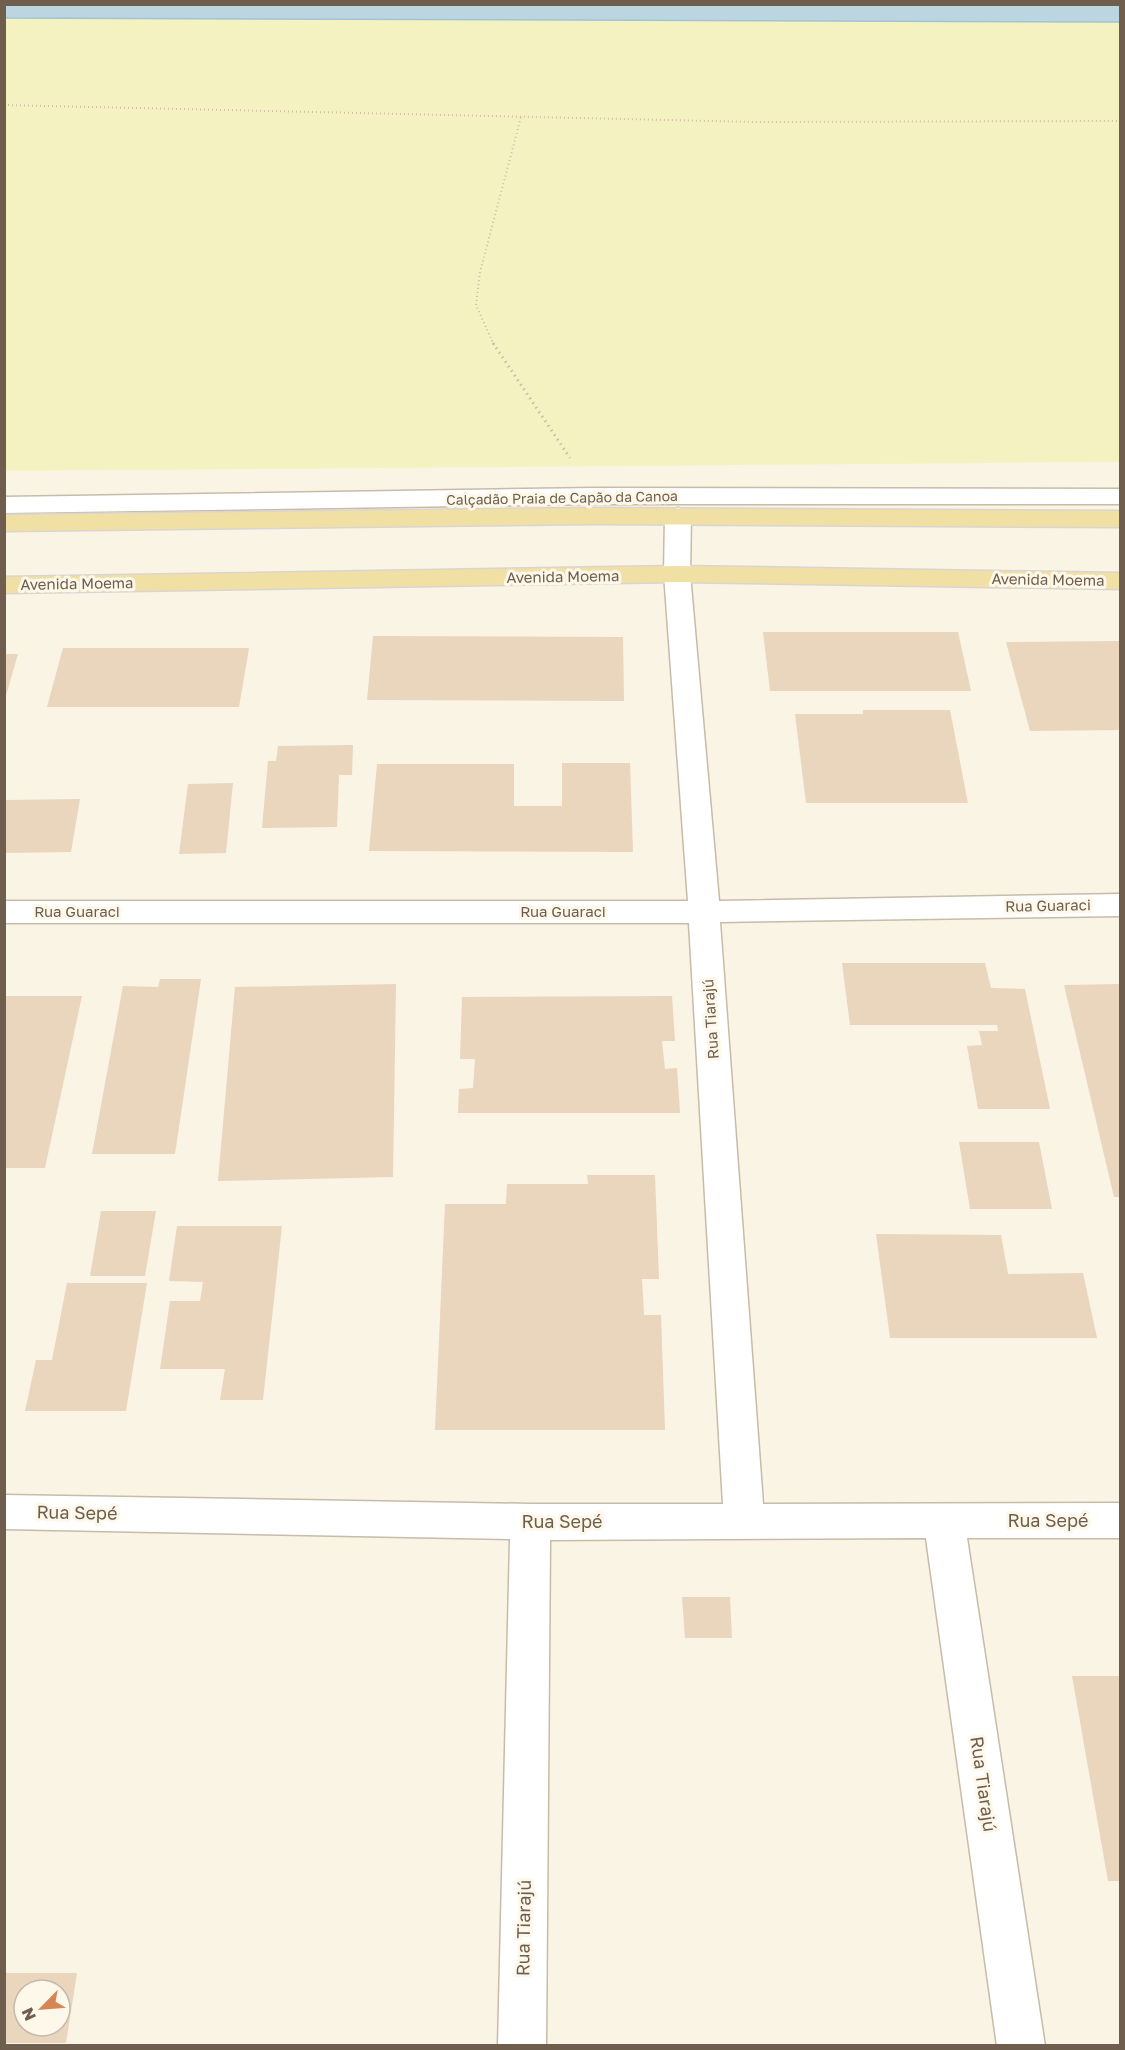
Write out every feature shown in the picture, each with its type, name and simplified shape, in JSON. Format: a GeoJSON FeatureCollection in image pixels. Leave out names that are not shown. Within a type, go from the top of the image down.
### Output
{"type":"FeatureCollection","features":[{"type":"Feature","properties":{"kind":"main road"},"geometry":{"type":"LineString","coordinates":[[4,523],[678,516],[1120,519]]}},
{"type":"Feature","properties":{"kind":"main road","name":"Avenida Moema"},"geometry":{"type":"LineString","coordinates":[[4,585],[676,574],[1120,581]]}},
{"type":"Feature","properties":{"kind":"street","name":"Calçadão Praia de Capão da Canoa"},"geometry":{"type":"LineString","coordinates":[[4,506],[596,496],[1120,497]]}},
{"type":"Feature","properties":{"kind":"street","name":"Rua Tiarajú"},"geometry":{"type":"LineString","coordinates":[[678,516],[676,574],[704,912],[744,1522]]}},
{"type":"Feature","properties":{"kind":"street","name":"Rua Guaraci"},"geometry":{"type":"LineString","coordinates":[[4,912],[704,912],[1120,905]]}},
{"type":"Feature","properties":{"kind":"street","name":"Rua Sepé"},"geometry":{"type":"LineString","coordinates":[[4,1512],[530,1522],[1120,1520]]}},
{"type":"Feature","properties":{"kind":"street","name":"Rua Tiarajú"},"geometry":{"type":"LineString","coordinates":[[522,2046],[530,1522]]}},
{"type":"Feature","properties":{"kind":"street","name":"Rua Tiarajú"},"geometry":{"type":"LineString","coordinates":[[944,1522],[1022,2046]]}},
{"type":"Feature","properties":{"kind":"path"},"geometry":{"type":"LineString","coordinates":[[4,105],[756,122],[1120,121]]}},
{"type":"Feature","properties":{"kind":"path"},"geometry":{"type":"LineString","coordinates":[[521,117],[480,272],[476,305],[488,336],[596,496]]}},
{"type":"Feature","properties":{"kind":"sand"},"geometry":{"type":"Polygon","coordinates":[[[4,18],[1120,22],[1120,462],[5,471],[4,18]]]}},
{"type":"Feature","properties":{"kind":"water"},"geometry":{"type":"Polygon","coordinates":[[[5,4],[1120,4],[1120,22],[5,18],[5,4]]]}},
{"type":"Feature","properties":{"kind":"building"},"geometry":{"type":"Polygon","coordinates":[[[763,632],[958,632],[971,691],[770,691],[763,632]]]}},
{"type":"Feature","properties":{"kind":"building"},"geometry":{"type":"Polygon","coordinates":[[[373,636],[623,637],[624,701],[367,700],[373,636]]]}},
{"type":"Feature","properties":{"kind":"building"},"geometry":{"type":"Polygon","coordinates":[[[1120,641],[1120,730],[1030,731],[1006,642],[1120,641]]]}},
{"type":"Feature","properties":{"kind":"building"},"geometry":{"type":"Polygon","coordinates":[[[63,648],[249,648],[239,707],[47,707],[63,648]]]}},
{"type":"Feature","properties":{"kind":"building"},"geometry":{"type":"Polygon","coordinates":[[[4,654],[18,654],[5,699],[4,699],[4,654]]]}},
{"type":"Feature","properties":{"kind":"building"},"geometry":{"type":"Polygon","coordinates":[[[863,710],[950,710],[968,803],[806,803],[795,714],[863,714],[863,710]]]}},
{"type":"Feature","properties":{"kind":"building"},"geometry":{"type":"Polygon","coordinates":[[[353,745],[352,775],[339,775],[337,827],[262,828],[268,761],[276,761],[278,746],[353,745]]]}},
{"type":"Feature","properties":{"kind":"building"},"geometry":{"type":"Polygon","coordinates":[[[562,763],[630,763],[633,852],[369,851],[377,764],[514,764],[514,806],[562,806],[562,763]]]}},
{"type":"Feature","properties":{"kind":"building"},"geometry":{"type":"Polygon","coordinates":[[[233,783],[226,853],[179,854],[188,784],[233,783]]]}},
{"type":"Feature","properties":{"kind":"building"},"geometry":{"type":"Polygon","coordinates":[[[80,799],[71,852],[4,853],[5,800],[80,799]]]}},
{"type":"Feature","properties":{"kind":"building"},"geometry":{"type":"Polygon","coordinates":[[[842,963],[985,963],[991,988],[1025,989],[1050,1109],[978,1109],[967,1046],[982,1045],[979,1031],[998,1031],[997,1025],[850,1025],[842,963]]]}},
{"type":"Feature","properties":{"kind":"building"},"geometry":{"type":"Polygon","coordinates":[[[160,979],[201,979],[175,1154],[92,1154],[123,986],[158,987],[160,979]]]}},
{"type":"Feature","properties":{"kind":"building"},"geometry":{"type":"Polygon","coordinates":[[[396,984],[393,1177],[218,1181],[235,987],[396,984]]]}},
{"type":"Feature","properties":{"kind":"building"},"geometry":{"type":"Polygon","coordinates":[[[1120,984],[1120,1197],[1114,1197],[1064,985],[1120,984]]]}},
{"type":"Feature","properties":{"kind":"building"},"geometry":{"type":"Polygon","coordinates":[[[4,996],[82,996],[45,1168],[4,1168],[4,996]]]}},
{"type":"Feature","properties":{"kind":"building"},"geometry":{"type":"Polygon","coordinates":[[[672,996],[675,1041],[662,1041],[665,1069],[677,1068],[680,1113],[458,1113],[459,1089],[473,1088],[475,1059],[460,1059],[462,997],[672,996]]]}},
{"type":"Feature","properties":{"kind":"building"},"geometry":{"type":"Polygon","coordinates":[[[959,1142],[1039,1142],[1052,1209],[970,1209],[959,1142]]]}},
{"type":"Feature","properties":{"kind":"building"},"geometry":{"type":"Polygon","coordinates":[[[587,1175],[655,1175],[659,1279],[642,1279],[644,1315],[661,1315],[665,1430],[435,1430],[445,1204],[506,1204],[507,1184],[588,1184],[587,1175]]]}},
{"type":"Feature","properties":{"kind":"building"},"geometry":{"type":"Polygon","coordinates":[[[101,1211],[156,1211],[145,1276],[90,1276],[101,1211]]]}},
{"type":"Feature","properties":{"kind":"building"},"geometry":{"type":"Polygon","coordinates":[[[177,1226],[282,1226],[263,1400],[220,1400],[225,1369],[160,1369],[170,1301],[200,1301],[203,1282],[169,1281],[177,1226]]]}},
{"type":"Feature","properties":{"kind":"building"},"geometry":{"type":"Polygon","coordinates":[[[876,1234],[1001,1235],[1008,1274],[1083,1273],[1097,1338],[890,1338],[876,1234]]]}},
{"type":"Feature","properties":{"kind":"building"},"geometry":{"type":"Polygon","coordinates":[[[67,1283],[147,1283],[126,1411],[25,1411],[36,1360],[52,1360],[67,1283]]]}},
{"type":"Feature","properties":{"kind":"building"},"geometry":{"type":"Polygon","coordinates":[[[682,1597],[730,1597],[732,1638],[685,1638],[682,1597]]]}},
{"type":"Feature","properties":{"kind":"building"},"geometry":{"type":"Polygon","coordinates":[[[1072,1676],[1120,1676],[1120,1881],[1108,1881],[1072,1676]]]}},
{"type":"Feature","properties":{"kind":"building"},"geometry":{"type":"Polygon","coordinates":[[[4,1973],[77,1973],[72,2005],[72,1978],[12,1978],[12,2038],[67,2038],[66,2043],[4,2043],[4,1973]]]}}]}
